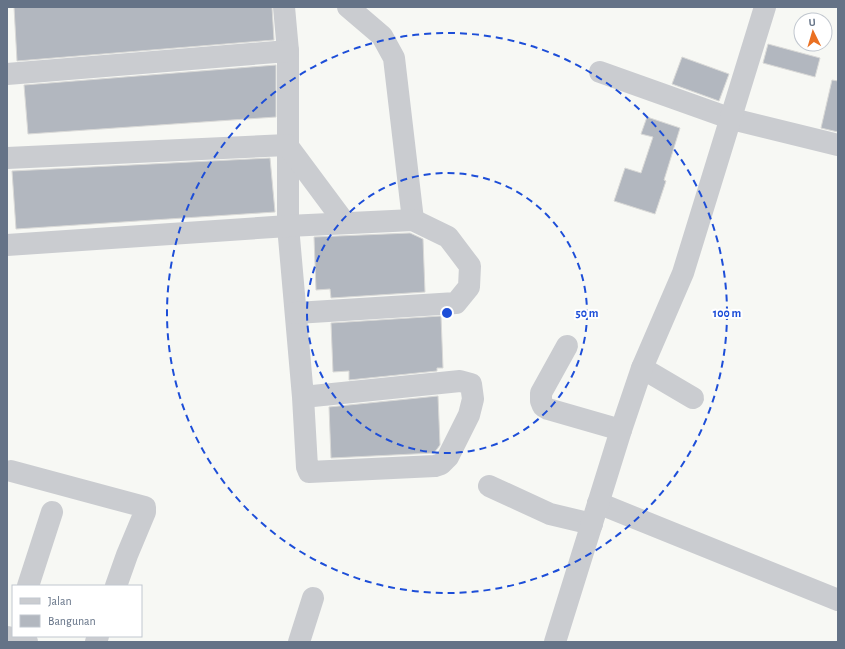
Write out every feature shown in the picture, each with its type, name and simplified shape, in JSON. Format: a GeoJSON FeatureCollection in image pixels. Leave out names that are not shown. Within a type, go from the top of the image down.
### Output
{"type":"FeatureCollection","features":[{"type":"Feature","properties":{"kind":"street"},"geometry":{"type":"LineString","coordinates":[[284,7],[288,51],[288,226],[303,397],[307,467],[309,472],[434,466],[441,464],[448,457],[469,415],[474,399],[471,384],[460,381],[303,397]]}},
{"type":"Feature","properties":{"kind":"street"},"geometry":{"type":"LineString","coordinates":[[348,7],[382,36],[394,58],[413,220]]}},
{"type":"Feature","properties":{"kind":"street"},"geometry":{"type":"LineString","coordinates":[[556,642],[598,503],[642,368],[683,273],[732,119],[765,7]]}},
{"type":"Feature","properties":{"kind":"street"},"geometry":{"type":"LineString","coordinates":[[7,74],[288,51]]}},
{"type":"Feature","properties":{"kind":"street"},"geometry":{"type":"LineString","coordinates":[[600,72],[732,119],[838,145]]}},
{"type":"Feature","properties":{"kind":"street"},"geometry":{"type":"LineString","coordinates":[[7,158],[287,145]]}},
{"type":"Feature","properties":{"kind":"street"},"geometry":{"type":"LineString","coordinates":[[287,145],[345,223]]}},
{"type":"Feature","properties":{"kind":"street"},"geometry":{"type":"LineString","coordinates":[[7,245],[288,226],[413,220],[448,237],[470,266],[469,287],[456,303],[296,313]]}},
{"type":"Feature","properties":{"kind":"street"},"geometry":{"type":"LineString","coordinates":[[567,346],[541,393],[541,401],[543,406],[548,409],[621,430]]}},
{"type":"Feature","properties":{"kind":"street"},"geometry":{"type":"LineString","coordinates":[[642,368],[693,398]]}},
{"type":"Feature","properties":{"kind":"street"},"geometry":{"type":"LineString","coordinates":[[11,471],[145,507],[145,512],[126,555],[116,585]]}},
{"type":"Feature","properties":{"kind":"street"},"geometry":{"type":"LineString","coordinates":[[490,486],[550,514],[592,524]]}},
{"type":"Feature","properties":{"kind":"street"},"geometry":{"type":"LineString","coordinates":[[598,503],[838,600]]}},
{"type":"Feature","properties":{"kind":"street"},"geometry":{"type":"LineString","coordinates":[[28,585],[52,512]]}},
{"type":"Feature","properties":{"kind":"street"},"geometry":{"type":"LineString","coordinates":[[299,642],[314,598]]}},
{"type":"Feature","properties":{"kind":"street"},"geometry":{"type":"LineString","coordinates":[[12,625],[7,637],[27,642]]}},
{"type":"Feature","properties":{"kind":"building"},"geometry":{"type":"Polygon","coordinates":[[[14,7],[272,7],[274,40],[17,61],[14,7]]]}},
{"type":"Feature","properties":{"kind":"building"},"geometry":{"type":"Polygon","coordinates":[[[768,44],[793,51],[793,52],[820,58],[815,77],[763,63],[768,44]]]}},
{"type":"Feature","properties":{"kind":"building"},"geometry":{"type":"Polygon","coordinates":[[[682,57],[729,74],[719,101],[672,84],[682,57]]]}},
{"type":"Feature","properties":{"kind":"building"},"geometry":{"type":"Polygon","coordinates":[[[276,65],[276,117],[28,134],[24,85],[276,65]]]}},
{"type":"Feature","properties":{"kind":"building"},"geometry":{"type":"Polygon","coordinates":[[[832,80],[838,81],[838,132],[821,128],[832,80]]]}},
{"type":"Feature","properties":{"kind":"building"},"geometry":{"type":"Polygon","coordinates":[[[647,117],[680,128],[664,180],[666,181],[655,214],[614,201],[625,168],[641,173],[653,137],[641,134],[647,117]]]}},
{"type":"Feature","properties":{"kind":"building"},"geometry":{"type":"Polygon","coordinates":[[[270,158],[275,212],[16,229],[12,171],[270,158]]]}},
{"type":"Feature","properties":{"kind":"building"},"geometry":{"type":"Polygon","coordinates":[[[410,233],[423,239],[425,292],[331,298],[330,289],[316,290],[314,237],[410,233]]]}},
{"type":"Feature","properties":{"kind":"building"},"geometry":{"type":"Polygon","coordinates":[[[441,316],[443,368],[437,368],[437,371],[349,380],[349,371],[333,372],[331,323],[441,316]]]}},
{"type":"Feature","properties":{"kind":"building"},"geometry":{"type":"Polygon","coordinates":[[[438,396],[440,445],[434,453],[331,458],[329,407],[438,396]]]}}]}
